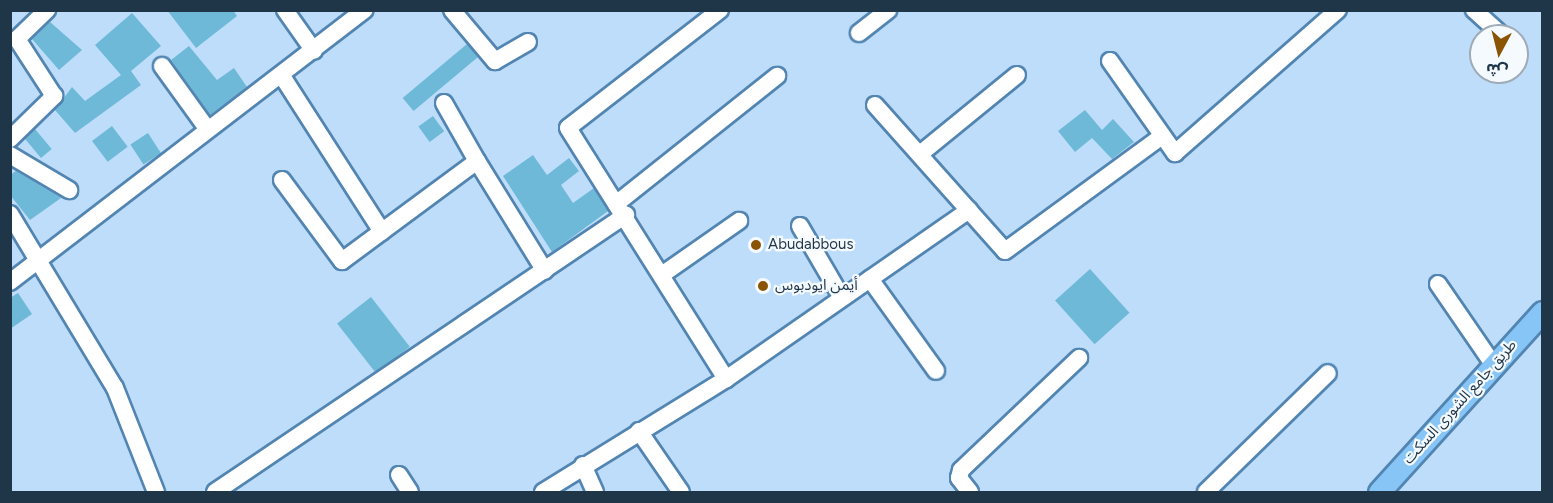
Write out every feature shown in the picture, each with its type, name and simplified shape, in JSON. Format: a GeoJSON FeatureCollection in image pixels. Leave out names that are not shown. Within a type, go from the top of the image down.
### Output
{"type":"FeatureCollection","features":[{"type":"Feature","properties":{"kind":"main road","name":"طريق جامع الشورى السكت"},"geometry":{"type":"LineString","coordinates":[[1378,492],[1542,312]]}},
{"type":"Feature","properties":{"kind":"street"},"geometry":{"type":"LineString","coordinates":[[10,139],[54,96],[17,39],[47,10]]}},
{"type":"Feature","properties":{"kind":"street"},"geometry":{"type":"LineString","coordinates":[[285,10],[314,51]]}},
{"type":"Feature","properties":{"kind":"street"},"geometry":{"type":"LineString","coordinates":[[10,282],[44,261],[206,127],[282,76],[365,10]]}},
{"type":"Feature","properties":{"kind":"street"},"geometry":{"type":"LineString","coordinates":[[452,10],[495,61],[528,42]]}},
{"type":"Feature","properties":{"kind":"street"},"geometry":{"type":"LineString","coordinates":[[720,10],[568,128],[663,274],[726,379]]}},
{"type":"Feature","properties":{"kind":"street"},"geometry":{"type":"LineString","coordinates":[[859,33],[888,10]]}},
{"type":"Feature","properties":{"kind":"street"},"geometry":{"type":"LineString","coordinates":[[1474,10],[1490,24]]}},
{"type":"Feature","properties":{"kind":"street"},"geometry":{"type":"LineString","coordinates":[[1110,61],[1162,136],[1177,152],[1334,12]]}},
{"type":"Feature","properties":{"kind":"street"},"geometry":{"type":"LineString","coordinates":[[162,66],[206,127]]}},
{"type":"Feature","properties":{"kind":"street"},"geometry":{"type":"LineString","coordinates":[[920,154],[1017,75]]}},
{"type":"Feature","properties":{"kind":"street"},"geometry":{"type":"LineString","coordinates":[[282,76],[382,232]]}},
{"type":"Feature","properties":{"kind":"street"},"geometry":{"type":"LineString","coordinates":[[215,492],[545,271],[777,76]]}},
{"type":"Feature","properties":{"kind":"street"},"geometry":{"type":"LineString","coordinates":[[444,103],[545,271]]}},
{"type":"Feature","properties":{"kind":"street"},"geometry":{"type":"LineString","coordinates":[[875,105],[969,210],[1011,251],[1162,136]]}},
{"type":"Feature","properties":{"kind":"street"},"geometry":{"type":"LineString","coordinates":[[10,156],[69,190]]}},
{"type":"Feature","properties":{"kind":"street"},"geometry":{"type":"LineString","coordinates":[[282,180],[342,261],[477,161]]}},
{"type":"Feature","properties":{"kind":"street"},"geometry":{"type":"LineString","coordinates":[[543,492],[583,465],[726,379],[969,210]]}},
{"type":"Feature","properties":{"kind":"street"},"geometry":{"type":"LineString","coordinates":[[10,214],[44,261],[115,388],[156,492]]}},
{"type":"Feature","properties":{"kind":"street"},"geometry":{"type":"LineString","coordinates":[[663,274],[739,221]]}},
{"type":"Feature","properties":{"kind":"street"},"geometry":{"type":"LineString","coordinates":[[800,226],[842,298]]}},
{"type":"Feature","properties":{"kind":"street"},"geometry":{"type":"LineString","coordinates":[[870,279],[936,371]]}},
{"type":"Feature","properties":{"kind":"street"},"geometry":{"type":"LineString","coordinates":[[1437,284],[1493,364]]}},
{"type":"Feature","properties":{"kind":"street"},"geometry":{"type":"LineString","coordinates":[[970,492],[959,478],[962,470],[1078,358]]}},
{"type":"Feature","properties":{"kind":"street"},"geometry":{"type":"LineString","coordinates":[[1206,492],[1328,373]]}},
{"type":"Feature","properties":{"kind":"street"},"geometry":{"type":"LineString","coordinates":[[639,432],[681,492]]}},
{"type":"Feature","properties":{"kind":"street"},"geometry":{"type":"LineString","coordinates":[[583,465],[596,492]]}},
{"type":"Feature","properties":{"kind":"street"},"geometry":{"type":"LineString","coordinates":[[399,475],[410,492]]}},
{"type":"Feature","properties":{"kind":"building"},"geometry":{"type":"Polygon","coordinates":[[[167,10],[233,10],[237,16],[196,48],[167,10]]]}},
{"type":"Feature","properties":{"kind":"building"},"geometry":{"type":"Polygon","coordinates":[[[132,13],[161,46],[131,71],[141,85],[75,133],[55,110],[72,87],[85,101],[121,75],[95,45],[132,13]]]}},
{"type":"Feature","properties":{"kind":"building"},"geometry":{"type":"Polygon","coordinates":[[[50,22],[82,50],[59,70],[32,39],[50,22]]]}},
{"type":"Feature","properties":{"kind":"building"},"geometry":{"type":"Polygon","coordinates":[[[467,44],[478,57],[414,111],[403,98],[467,44]]]}},
{"type":"Feature","properties":{"kind":"building"},"geometry":{"type":"Polygon","coordinates":[[[189,46],[217,80],[234,68],[247,87],[210,115],[171,60],[189,46]]]}},
{"type":"Feature","properties":{"kind":"building"},"geometry":{"type":"Polygon","coordinates":[[[1085,110],[1102,130],[1113,119],[1134,142],[1112,159],[1092,138],[1075,152],[1058,131],[1085,110]]]}},
{"type":"Feature","properties":{"kind":"building"},"geometry":{"type":"Polygon","coordinates":[[[433,116],[444,131],[430,142],[418,127],[433,116]]]}},
{"type":"Feature","properties":{"kind":"building"},"geometry":{"type":"Polygon","coordinates":[[[112,126],[128,147],[108,162],[92,141],[112,126]]]}},
{"type":"Feature","properties":{"kind":"building"},"geometry":{"type":"Polygon","coordinates":[[[35,129],[52,149],[41,158],[24,138],[35,129]]]}},
{"type":"Feature","properties":{"kind":"building"},"geometry":{"type":"Polygon","coordinates":[[[148,133],[161,153],[143,165],[130,144],[148,133]]]}},
{"type":"Feature","properties":{"kind":"building"},"geometry":{"type":"Polygon","coordinates":[[[533,155],[547,175],[569,158],[579,171],[561,185],[573,203],[594,188],[608,211],[552,252],[503,176],[533,155]]]}},
{"type":"Feature","properties":{"kind":"building"},"geometry":{"type":"Polygon","coordinates":[[[16,171],[61,198],[30,220],[10,195],[10,175],[16,171]]]}},
{"type":"Feature","properties":{"kind":"building"},"geometry":{"type":"Polygon","coordinates":[[[1090,269],[1129,313],[1095,344],[1055,300],[1090,269]]]}},
{"type":"Feature","properties":{"kind":"building"},"geometry":{"type":"Polygon","coordinates":[[[18,293],[32,314],[10,329],[10,298],[18,293]]]}},
{"type":"Feature","properties":{"kind":"building"},"geometry":{"type":"Polygon","coordinates":[[[371,297],[410,347],[376,373],[337,323],[371,297]]]}},
{"type":"Feature","properties":{"kind":"place","name":"Abudabbous"},"geometry":{"type":"Point","coordinates":[756,245]}},
{"type":"Feature","properties":{"kind":"place","name":"أيمن ايودبوس"},"geometry":{"type":"Point","coordinates":[763,286]}}]}
